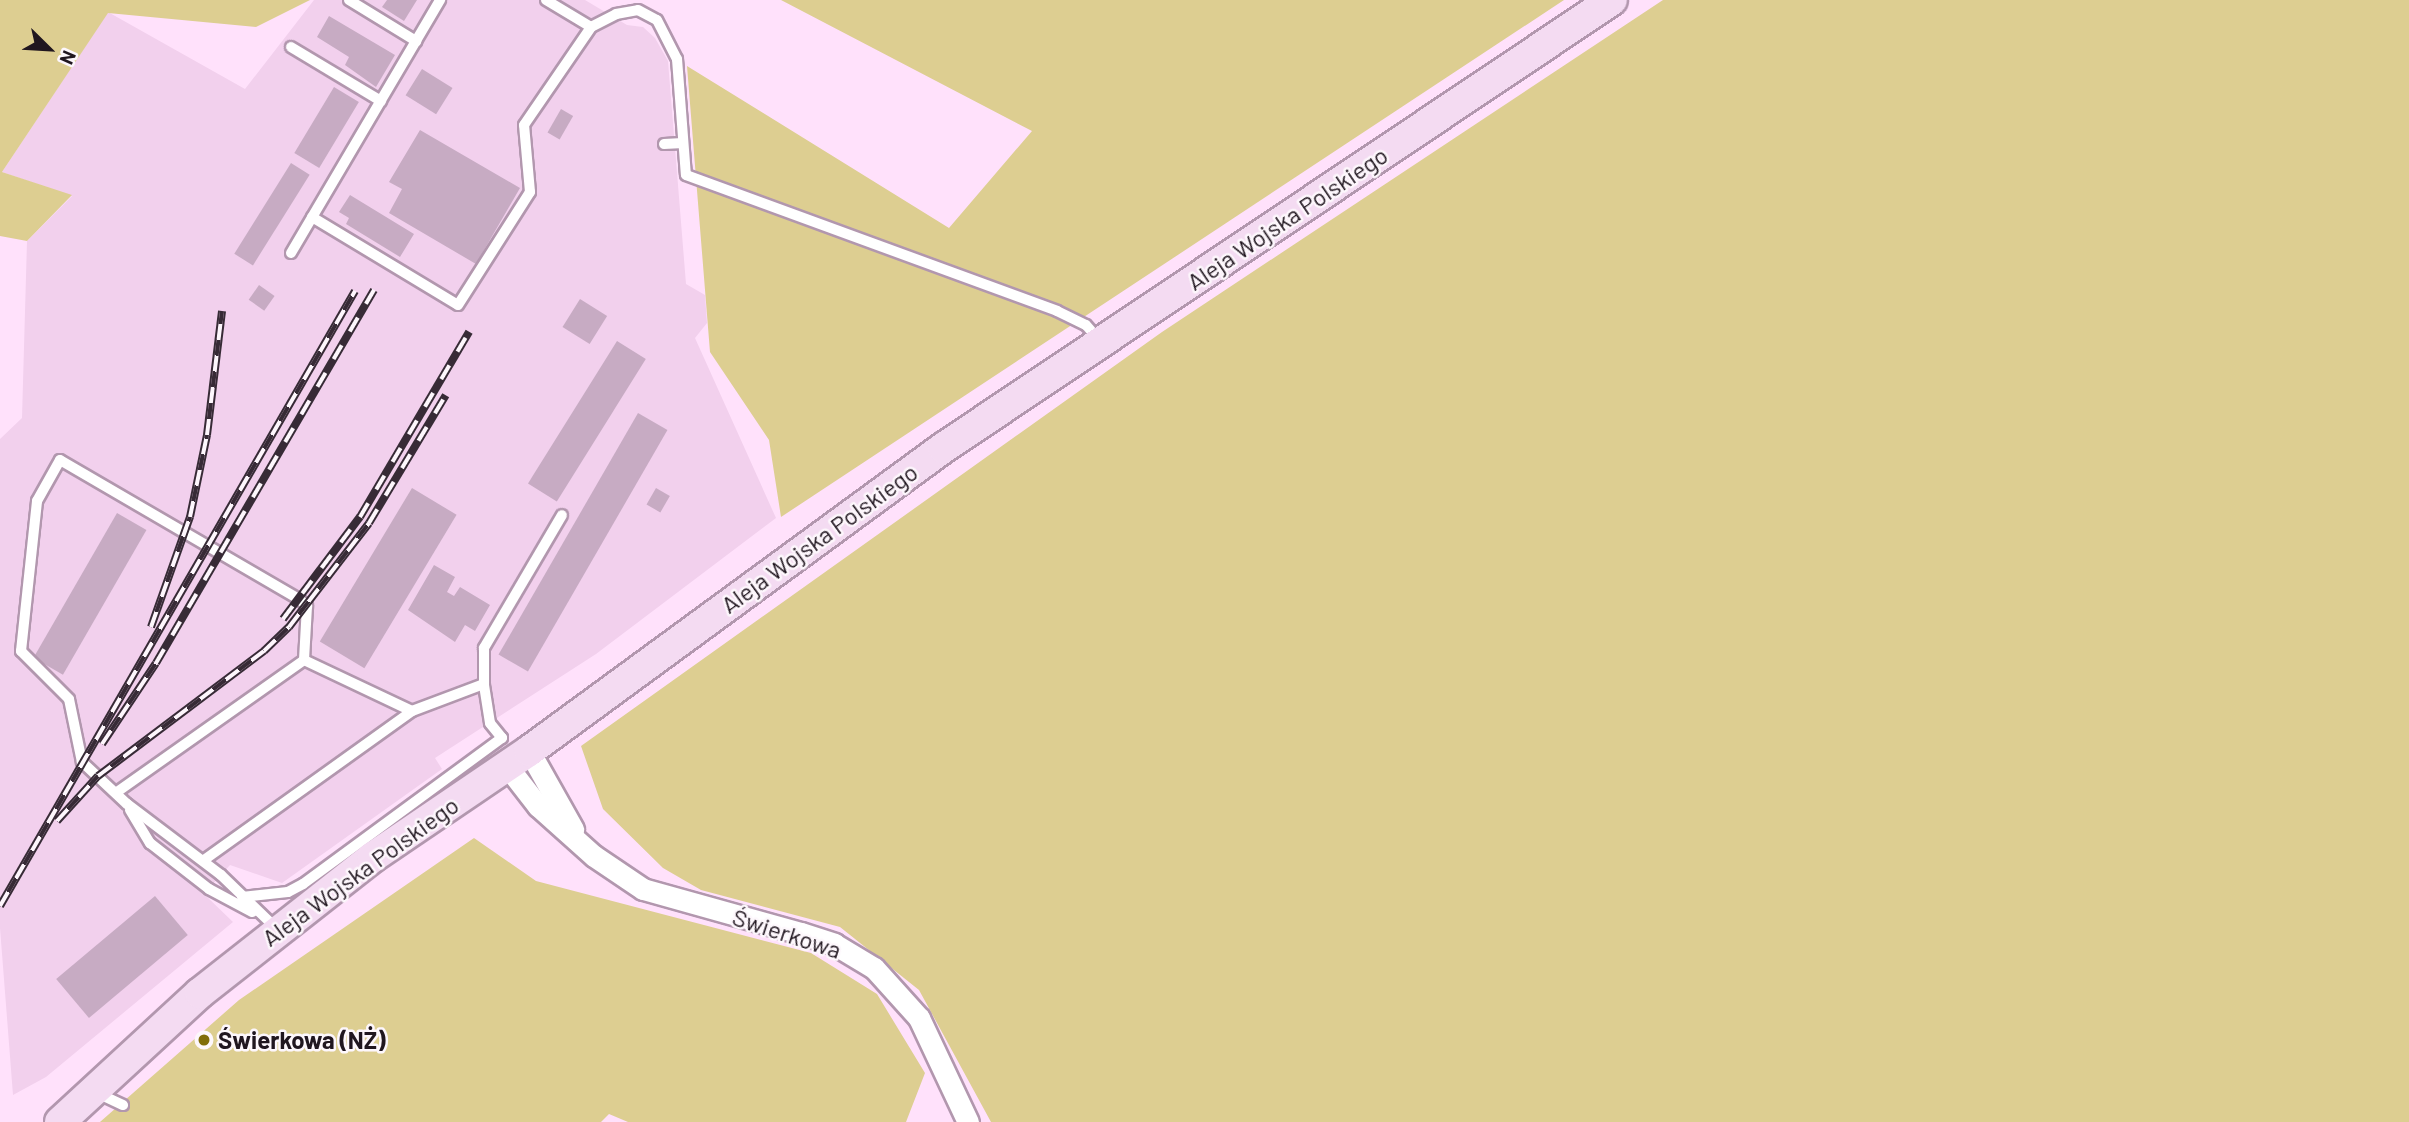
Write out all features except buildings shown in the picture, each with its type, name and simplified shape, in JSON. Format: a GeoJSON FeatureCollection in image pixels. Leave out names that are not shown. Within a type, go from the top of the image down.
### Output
{"type":"FeatureCollection","features":[{"type":"Feature","properties":{"kind":"main road","name":"Aleja Wojska Polskiego"},"geometry":{"type":"LineString","coordinates":[[60,1122],[269,923],[518,758],[943,448],[1612,0]]}},
{"type":"Feature","properties":{"kind":"street","name":"Świerkowa"},"geometry":{"type":"LineString","coordinates":[[518,758],[538,806],[617,874],[643,889],[834,944],[874,968],[919,1017],[968,1122]]}},
{"type":"Feature","properties":{"kind":"lane"},"geometry":{"type":"LineString","coordinates":[[349,0],[416,41]]}},
{"type":"Feature","properties":{"kind":"lane"},"geometry":{"type":"LineString","coordinates":[[291,253],[440,0]]}},
{"type":"Feature","properties":{"kind":"lane"},"geometry":{"type":"LineString","coordinates":[[546,0],[591,27]]}},
{"type":"Feature","properties":{"kind":"lane"},"geometry":{"type":"LineString","coordinates":[[312,217],[458,305],[530,192],[524,125],[591,27],[616,14],[638,10],[657,20],[677,59],[685,175],[1057,311],[1086,325],[1101,342]]}},
{"type":"Feature","properties":{"kind":"lane"},"geometry":{"type":"LineString","coordinates":[[291,47],[381,101]]}},
{"type":"Feature","properties":{"kind":"lane"},"geometry":{"type":"LineString","coordinates":[[664,144],[683,143]]}},
{"type":"Feature","properties":{"kind":"lane"},"geometry":{"type":"LineString","coordinates":[[269,923],[209,889],[150,843],[117,792],[82,762],[69,699],[21,650],[37,502],[60,460],[299,599],[307,606],[303,660]]}},
{"type":"Feature","properties":{"kind":"lane"},"geometry":{"type":"LineString","coordinates":[[242,897],[288,892],[303,884],[502,738],[490,723],[484,684],[485,648],[562,515]]}},
{"type":"Feature","properties":{"kind":"lane"},"geometry":{"type":"LineString","coordinates":[[303,660],[412,711]]}},
{"type":"Feature","properties":{"kind":"lane"},"geometry":{"type":"LineString","coordinates":[[117,792],[303,660]]}},
{"type":"Feature","properties":{"kind":"lane"},"geometry":{"type":"LineString","coordinates":[[204,860],[412,711],[484,684]]}},
{"type":"Feature","properties":{"kind":"lane"},"geometry":{"type":"LineString","coordinates":[[127,804],[204,860],[269,923]]}},
{"type":"Feature","properties":{"kind":"lane"},"geometry":{"type":"LineString","coordinates":[[92,1091],[122,1105]]}},
{"type":"Feature","properties":{"kind":"shaded area"},"geometry":{"type":"Polygon","coordinates":[[[0,0],[310,0],[256,27],[108,13],[2,172],[72,195],[27,241],[0,236],[0,0]]]}},
{"type":"Feature","properties":{"kind":"shaded area"},"geometry":{"type":"Polygon","coordinates":[[[314,0],[585,0],[627,25],[643,27],[655,38],[668,61],[686,284],[705,295],[707,323],[695,338],[776,518],[596,654],[435,758],[442,769],[282,883],[230,865],[204,894],[233,922],[46,1077],[13,1095],[0,928],[0,439],[22,418],[27,241],[72,196],[2,172],[108,12],[245,89],[314,0]]]}},
{"type":"Feature","properties":{"kind":"shaded area"},"geometry":{"type":"Polygon","coordinates":[[[781,0],[1564,0],[781,517],[769,440],[710,352],[687,66],[949,228],[1032,131],[781,0]]]}},
{"type":"Feature","properties":{"kind":"shaded area"},"geometry":{"type":"Polygon","coordinates":[[[1663,0],[2409,0],[2409,1122],[991,1122],[919,990],[840,927],[701,890],[663,868],[603,809],[581,746],[1162,332],[1663,0]]]}},
{"type":"Feature","properties":{"kind":"shaded area"},"geometry":{"type":"Polygon","coordinates":[[[474,838],[536,881],[811,953],[877,994],[925,1073],[906,1122],[628,1122],[609,1114],[601,1122],[100,1122],[239,1000],[474,838]]]}},
{"type":"Feature","properties":{"kind":"railway"},"geometry":{"type":"LineString","coordinates":[[102,744],[156,663],[374,290]]}},
{"type":"Feature","properties":{"kind":"railway"},"geometry":{"type":"LineString","coordinates":[[0,906],[355,291]]}},
{"type":"Feature","properties":{"kind":"railway"},"geometry":{"type":"LineString","coordinates":[[151,627],[190,517],[207,435],[222,311]]}},
{"type":"Feature","properties":{"kind":"railway"},"geometry":{"type":"LineString","coordinates":[[283,619],[360,517],[469,332]]}},
{"type":"Feature","properties":{"kind":"railway"},"geometry":{"type":"LineString","coordinates":[[57,821],[98,776],[264,651],[289,627],[369,523],[446,395]]}},
{"type":"Feature","properties":{"kind":"place","name":"Świerkowa (NŻ)"},"geometry":{"type":"Point","coordinates":[204,1040]}}]}
